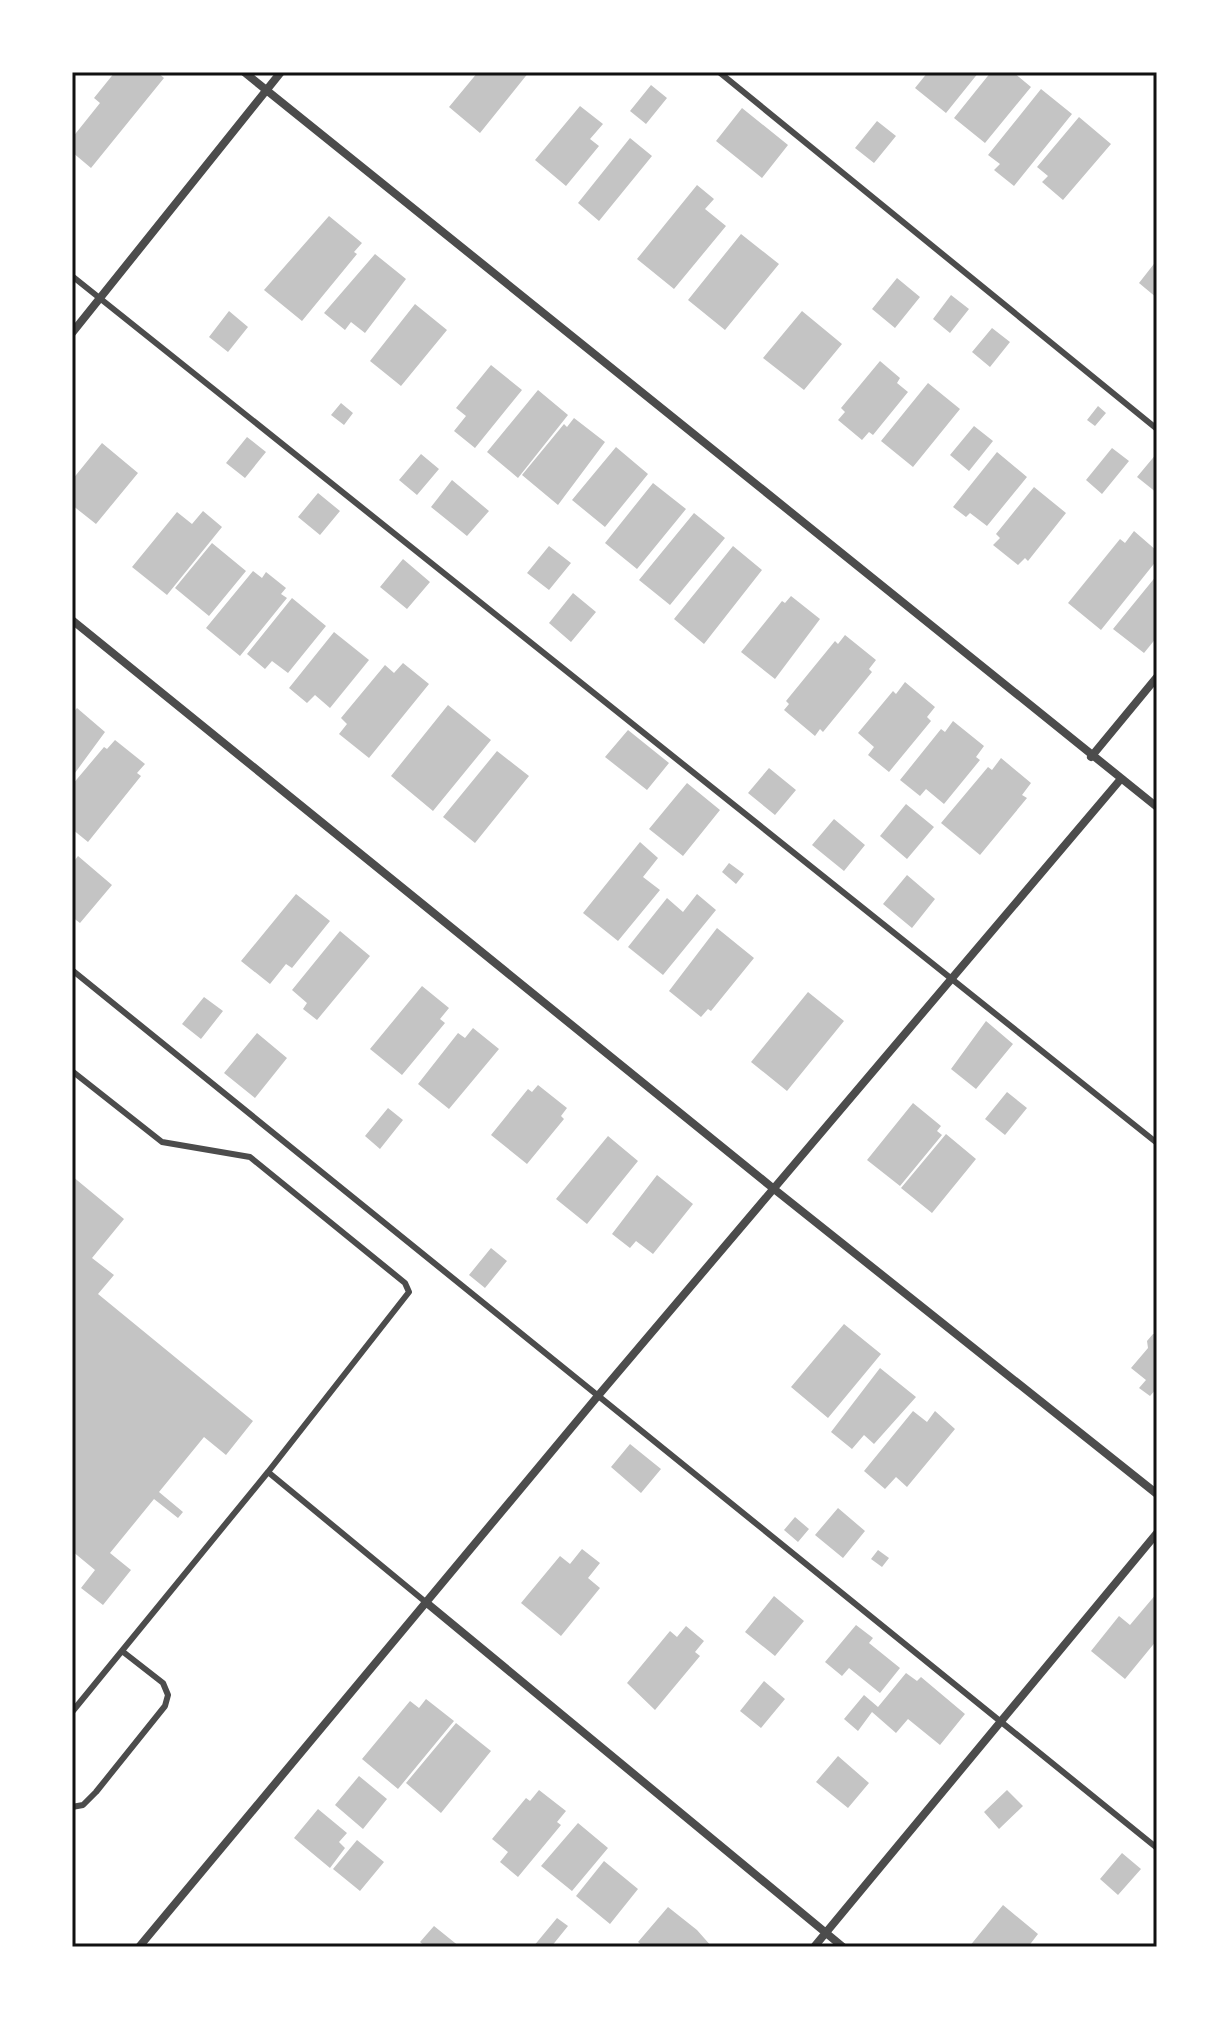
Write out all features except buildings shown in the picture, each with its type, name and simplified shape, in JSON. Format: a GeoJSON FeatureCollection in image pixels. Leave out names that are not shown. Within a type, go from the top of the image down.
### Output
{"type":"FeatureCollection","features":[{"type":"Feature","properties":{"kind":"street"},"geometry":{"type":"LineString","coordinates":[[244,72],[1091,757],[1157,807]]}},
{"type":"Feature","properties":{"kind":"street"},"geometry":{"type":"LineString","coordinates":[[72,333],[281,72]]}},
{"type":"Feature","properties":{"kind":"street"},"geometry":{"type":"LineString","coordinates":[[72,620],[774,1189],[1157,1494]]}},
{"type":"Feature","properties":{"kind":"street"},"geometry":{"type":"LineString","coordinates":[[1091,757],[1157,677]]}},
{"type":"Feature","properties":{"kind":"street"},"geometry":{"type":"LineString","coordinates":[[139,1947],[428,1604],[597,1397],[1120,780]]}},
{"type":"Feature","properties":{"kind":"street"},"geometry":{"type":"LineString","coordinates":[[814,1947],[1157,1533]]}},
{"type":"Feature","properties":{"kind":"street"},"geometry":{"type":"LineString","coordinates":[[428,1604],[843,1947]]}},
{"type":"Feature","properties":{"kind":"lane"},"geometry":{"type":"LineString","coordinates":[[719,72],[1157,429]]}},
{"type":"Feature","properties":{"kind":"lane"},"geometry":{"type":"LineString","coordinates":[[72,276],[1157,1143]]}},
{"type":"Feature","properties":{"kind":"lane"},"geometry":{"type":"LineString","coordinates":[[72,970],[1157,1848]]}},
{"type":"Feature","properties":{"kind":"lane"},"geometry":{"type":"LineString","coordinates":[[72,1071],[162,1142],[250,1157],[405,1283],[409,1292],[268,1472],[72,1712]]}},
{"type":"Feature","properties":{"kind":"lane"},"geometry":{"type":"LineString","coordinates":[[268,1472],[428,1604]]}},
{"type":"Feature","properties":{"kind":"lane"},"geometry":{"type":"LineString","coordinates":[[72,1807],[83,1805],[96,1792],[165,1706],[168,1695],[163,1683],[122,1651]]}}]}
